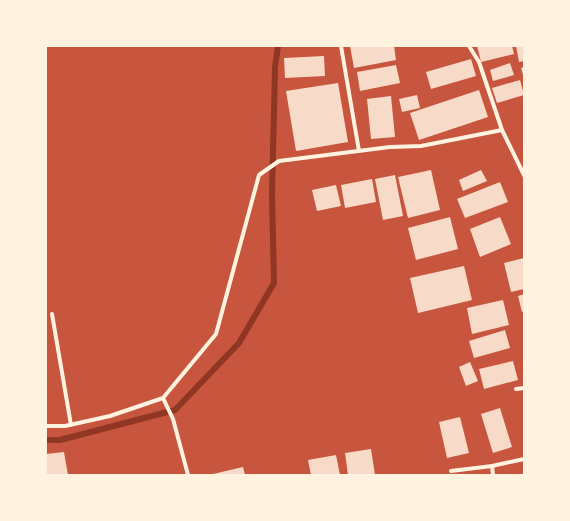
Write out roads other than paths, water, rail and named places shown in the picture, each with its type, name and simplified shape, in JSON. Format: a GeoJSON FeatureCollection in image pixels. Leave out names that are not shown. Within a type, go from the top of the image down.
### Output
{"type":"FeatureCollection","features":[{"type":"Feature","properties":{"kind":"street"},"geometry":{"type":"LineString","coordinates":[[341,46],[359,151]]}},
{"type":"Feature","properties":{"kind":"street"},"geometry":{"type":"LineString","coordinates":[[469,46],[479,62],[502,130],[524,175]]}},
{"type":"Feature","properties":{"kind":"street"},"geometry":{"type":"LineString","coordinates":[[46,426],[71,425],[110,416],[163,398],[216,334],[259,175],[279,161],[390,147],[421,146],[502,130]]}},
{"type":"Feature","properties":{"kind":"street"},"geometry":{"type":"LineString","coordinates":[[52,314],[71,425]]}},
{"type":"Feature","properties":{"kind":"street"},"geometry":{"type":"LineString","coordinates":[[516,389],[524,388]]}},
{"type":"Feature","properties":{"kind":"street"},"geometry":{"type":"LineString","coordinates":[[163,398],[173,419],[188,475]]}},
{"type":"Feature","properties":{"kind":"street"},"geometry":{"type":"LineString","coordinates":[[451,472],[492,466],[524,459]]}},
{"type":"Feature","properties":{"kind":"street"},"geometry":{"type":"LineString","coordinates":[[492,466],[492,475]]}},
{"type":"Feature","properties":{"kind":"waterway"},"geometry":{"type":"LineString","coordinates":[[46,440],[60,440],[175,410],[239,343],[274,283],[272,194],[275,67],[278,46]]}}]}
